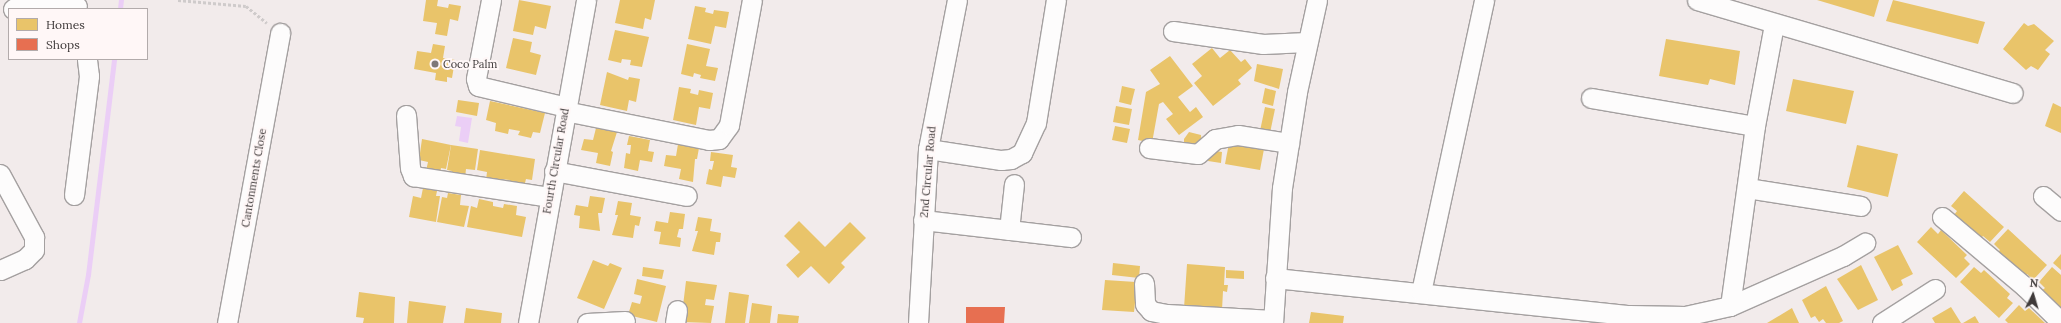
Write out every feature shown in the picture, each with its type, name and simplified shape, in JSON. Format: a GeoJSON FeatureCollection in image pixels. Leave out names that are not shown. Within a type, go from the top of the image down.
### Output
{"type":"FeatureCollection","features":[{"type":"Feature","properties":{"kind":"street"},"geometry":{"type":"LineString","coordinates":[[491,0],[476,79],[478,86],[565,109],[709,140],[719,139],[729,125],[752,0]]}},
{"type":"Feature","properties":{"kind":"street","name":"Fourth Circular Road"},"geometry":{"type":"LineString","coordinates":[[528,323],[565,109],[586,0]]}},
{"type":"Feature","properties":{"kind":"street","name":"2nd Circular Road"},"geometry":{"type":"LineString","coordinates":[[918,323],[928,149],[957,0]]}},
{"type":"Feature","properties":{"kind":"street"},"geometry":{"type":"LineString","coordinates":[[928,149],[1001,160],[1011,159],[1022,153],[1036,123],[1056,0]]}},
{"type":"Feature","properties":{"kind":"street"},"geometry":{"type":"LineString","coordinates":[[1144,283],[1145,304],[1151,311],[1167,314],[1273,321],[1282,188],[1307,42],[1317,0]]}},
{"type":"Feature","properties":{"kind":"street"},"geometry":{"type":"LineString","coordinates":[[1421,292],[1484,0]]}},
{"type":"Feature","properties":{"kind":"street"},"geometry":{"type":"LineString","coordinates":[[1697,0],[1774,24],[2013,93]]}},
{"type":"Feature","properties":{"kind":"street"},"geometry":{"type":"LineString","coordinates":[[22,6],[58,8],[76,5]]}},
{"type":"Feature","properties":{"kind":"street"},"geometry":{"type":"LineString","coordinates":[[1730,306],[1755,126],[1774,24]]}},
{"type":"Feature","properties":{"kind":"street"},"geometry":{"type":"LineString","coordinates":[[1173,31],[1263,44],[1307,42]]}},
{"type":"Feature","properties":{"kind":"street","name":"Cantonments Close"},"geometry":{"type":"LineString","coordinates":[[228,323],[280,33]]}},
{"type":"Feature","properties":{"kind":"street"},"geometry":{"type":"LineString","coordinates":[[74,196],[89,76],[87,60]]}},
{"type":"Feature","properties":{"kind":"street"},"geometry":{"type":"LineString","coordinates":[[1591,98],[1755,126]]}},
{"type":"Feature","properties":{"kind":"street"},"geometry":{"type":"LineString","coordinates":[[406,115],[410,168],[413,176],[550,197]]}},
{"type":"Feature","properties":{"kind":"street"},"geometry":{"type":"LineString","coordinates":[[1149,148],[1198,154],[1215,139],[1238,135],[1289,143]]}},
{"type":"Feature","properties":{"kind":"street"},"geometry":{"type":"LineString","coordinates":[[554,171],[687,196]]}},
{"type":"Feature","properties":{"kind":"street"},"geometry":{"type":"LineString","coordinates":[[0,174],[34,237],[34,250],[25,259],[0,270]]}},
{"type":"Feature","properties":{"kind":"street"},"geometry":{"type":"LineString","coordinates":[[1009,230],[1014,184]]}},
{"type":"Feature","properties":{"kind":"street"},"geometry":{"type":"LineString","coordinates":[[1747,188],[1861,206]]}},
{"type":"Feature","properties":{"kind":"street"},"geometry":{"type":"LineString","coordinates":[[2043,196],[2061,211]]}},
{"type":"Feature","properties":{"kind":"street"},"geometry":{"type":"LineString","coordinates":[[1942,217],[2025,287],[2061,322]]}},
{"type":"Feature","properties":{"kind":"street"},"geometry":{"type":"LineString","coordinates":[[924,220],[1071,237]]}},
{"type":"Feature","properties":{"kind":"street"},"geometry":{"type":"LineString","coordinates":[[1275,278],[1421,292],[1629,315],[1685,316],[1730,306],[1843,256],[1865,242]]}},
{"type":"Feature","properties":{"kind":"street"},"geometry":{"type":"LineString","coordinates":[[1886,322],[1935,289]]}},
{"type":"Feature","properties":{"kind":"street"},"geometry":{"type":"LineString","coordinates":[[587,323],[625,321]]}},
{"type":"Feature","properties":{"kind":"path"},"geometry":{"type":"LineString","coordinates":[[178,0],[246,6],[265,22]]}},
{"type":"Feature","properties":{"kind":"shaded area"},"geometry":{"type":"Polygon","coordinates":[[[457,116],[472,118],[468,143],[459,141],[461,127],[455,126],[457,116]]]}},
{"type":"Feature","properties":{"kind":"building: Homes"},"geometry":{"type":"Polygon","coordinates":[[[426,0],[438,0],[437,6],[448,8],[449,4],[461,6],[458,21],[450,19],[447,36],[435,34],[437,23],[423,21],[426,0]]]}},
{"type":"Feature","properties":{"kind":"building: Homes"},"geometry":{"type":"Polygon","coordinates":[[[519,0],[551,6],[546,29],[535,26],[533,35],[513,31],[519,0]]]}},
{"type":"Feature","properties":{"kind":"building: Homes"},"geometry":{"type":"Polygon","coordinates":[[[620,0],[655,0],[651,20],[645,18],[643,29],[615,23],[620,0]]]}},
{"type":"Feature","properties":{"kind":"building: Homes"},"geometry":{"type":"Polygon","coordinates":[[[1817,0],[1879,0],[1874,17],[1817,0]]]}},
{"type":"Feature","properties":{"kind":"building: Homes"},"geometry":{"type":"Polygon","coordinates":[[[1893,0],[1985,22],[1978,44],[1886,21],[1893,0]]]}},
{"type":"Feature","properties":{"kind":"building: Homes"},"geometry":{"type":"Polygon","coordinates":[[[695,6],[706,8],[705,12],[713,14],[714,10],[729,12],[726,28],[715,26],[711,44],[688,39],[695,6]]]}},
{"type":"Feature","properties":{"kind":"building: Homes"},"geometry":{"type":"Polygon","coordinates":[[[2024,23],[2028,26],[2034,24],[2054,41],[2045,50],[2050,54],[2038,70],[2031,66],[2026,70],[2003,49],[2024,23]]]}},
{"type":"Feature","properties":{"kind":"building: Homes"},"geometry":{"type":"Polygon","coordinates":[[[615,30],[649,37],[642,67],[630,65],[631,60],[622,59],[621,63],[608,60],[615,30]]]}},
{"type":"Feature","properties":{"kind":"building: Homes"},"geometry":{"type":"Polygon","coordinates":[[[513,38],[532,42],[530,52],[541,55],[536,75],[506,68],[513,38]]]}},
{"type":"Feature","properties":{"kind":"building: Homes"},"geometry":{"type":"Polygon","coordinates":[[[1666,39],[1740,51],[1735,85],[1710,79],[1708,85],[1659,76],[1666,39]]]}},
{"type":"Feature","properties":{"kind":"building: Homes","name":"Coco Palm"},"geometry":{"type":"Polygon","coordinates":[[[433,44],[445,46],[443,58],[455,60],[452,78],[447,77],[447,82],[435,80],[436,73],[414,69],[417,51],[431,53],[433,44]]]}},
{"type":"Feature","properties":{"kind":"building: Homes"},"geometry":{"type":"Polygon","coordinates":[[[687,44],[710,49],[706,66],[718,68],[715,81],[700,78],[701,75],[694,73],[693,77],[681,74],[687,44]]]}},
{"type":"Feature","properties":{"kind":"building: Homes"},"geometry":{"type":"Polygon","coordinates":[[[1212,48],[1220,58],[1230,50],[1241,62],[1245,59],[1252,68],[1238,80],[1241,84],[1213,106],[1194,83],[1202,76],[1192,64],[1212,48]]]}},
{"type":"Feature","properties":{"kind":"building: Homes"},"geometry":{"type":"Polygon","coordinates":[[[1170,56],[1193,86],[1178,97],[1190,112],[1196,107],[1203,117],[1179,135],[1166,119],[1173,114],[1163,102],[1159,104],[1152,143],[1138,140],[1146,92],[1160,84],[1150,70],[1170,56]]]}},
{"type":"Feature","properties":{"kind":"building: Homes"},"geometry":{"type":"Polygon","coordinates":[[[1257,64],[1283,69],[1279,89],[1254,81],[1257,64]]]}},
{"type":"Feature","properties":{"kind":"building: Homes"},"geometry":{"type":"Polygon","coordinates":[[[607,72],[628,80],[629,77],[640,79],[636,102],[629,100],[627,111],[600,105],[607,72]]]}},
{"type":"Feature","properties":{"kind":"building: Homes"},"geometry":{"type":"Polygon","coordinates":[[[1793,79],[1854,91],[1846,124],[1786,111],[1793,79]]]}},
{"type":"Feature","properties":{"kind":"building: Homes"},"geometry":{"type":"Polygon","coordinates":[[[1122,86],[1135,89],[1131,105],[1119,102],[1122,86]]]}},
{"type":"Feature","properties":{"kind":"building: Homes"},"geometry":{"type":"Polygon","coordinates":[[[679,87],[691,89],[690,93],[698,95],[699,90],[713,93],[710,109],[699,107],[696,125],[673,120],[679,87]]]}},
{"type":"Feature","properties":{"kind":"building: Homes"},"geometry":{"type":"Polygon","coordinates":[[[1265,88],[1276,91],[1273,106],[1262,103],[1265,88]]]}},
{"type":"Feature","properties":{"kind":"building: Homes"},"geometry":{"type":"Polygon","coordinates":[[[458,100],[479,103],[477,116],[456,112],[458,100]]]}},
{"type":"Feature","properties":{"kind":"building: Homes"},"geometry":{"type":"Polygon","coordinates":[[[490,101],[545,113],[540,133],[533,132],[531,138],[518,135],[520,131],[509,129],[508,134],[495,131],[496,123],[486,120],[490,101]]]}},
{"type":"Feature","properties":{"kind":"building: Homes"},"geometry":{"type":"Polygon","coordinates":[[[2053,103],[2061,107],[2061,133],[2045,126],[2053,103]]]}},
{"type":"Feature","properties":{"kind":"building: Homes"},"geometry":{"type":"Polygon","coordinates":[[[1116,106],[1132,109],[1129,125],[1113,122],[1116,106]]]}},
{"type":"Feature","properties":{"kind":"building: Homes"},"geometry":{"type":"Polygon","coordinates":[[[1265,107],[1275,109],[1270,133],[1260,131],[1265,107]]]}},
{"type":"Feature","properties":{"kind":"building: Homes"},"geometry":{"type":"Polygon","coordinates":[[[1115,126],[1130,129],[1127,143],[1112,140],[1115,126]]]}},
{"type":"Feature","properties":{"kind":"building: Homes"},"geometry":{"type":"Polygon","coordinates":[[[596,128],[617,132],[611,151],[613,152],[610,166],[596,163],[598,153],[581,150],[584,139],[593,140],[596,128]]]}},
{"type":"Feature","properties":{"kind":"building: Homes"},"geometry":{"type":"Polygon","coordinates":[[[1189,132],[1201,135],[1202,147],[1184,144],[1184,139],[1189,132]]]}},
{"type":"Feature","properties":{"kind":"building: Homes"},"geometry":{"type":"Polygon","coordinates":[[[629,136],[650,140],[648,151],[654,152],[652,162],[640,160],[638,171],[624,168],[626,153],[630,154],[631,145],[627,145],[629,136]]]}},
{"type":"Feature","properties":{"kind":"building: Homes"},"geometry":{"type":"Polygon","coordinates":[[[422,139],[451,145],[446,169],[441,168],[440,174],[426,171],[428,162],[419,160],[422,139]]]}},
{"type":"Feature","properties":{"kind":"building: Homes"},"geometry":{"type":"Polygon","coordinates":[[[1229,143],[1264,149],[1260,170],[1225,164],[1229,143]]]}},
{"type":"Feature","properties":{"kind":"building: Homes"},"geometry":{"type":"Polygon","coordinates":[[[678,144],[699,148],[697,159],[695,159],[693,182],[679,179],[681,169],[664,166],[666,155],[676,156],[678,144]]]}},
{"type":"Feature","properties":{"kind":"building: Homes"},"geometry":{"type":"Polygon","coordinates":[[[451,145],[478,149],[475,170],[466,169],[465,178],[451,176],[452,171],[447,170],[451,145]]]}},
{"type":"Feature","properties":{"kind":"building: Homes"},"geometry":{"type":"Polygon","coordinates":[[[1857,145],[1898,154],[1888,197],[1847,187],[1857,145]]]}},
{"type":"Feature","properties":{"kind":"building: Homes"},"geometry":{"type":"Polygon","coordinates":[[[480,150],[535,159],[532,180],[526,179],[524,187],[509,184],[510,180],[500,179],[499,183],[486,180],[487,172],[477,170],[480,150]]]}},
{"type":"Feature","properties":{"kind":"building: Homes"},"geometry":{"type":"Polygon","coordinates":[[[1210,150],[1222,152],[1221,163],[1208,161],[1210,150]]]}},
{"type":"Feature","properties":{"kind":"building: Homes"},"geometry":{"type":"Polygon","coordinates":[[[711,152],[733,155],[731,167],[737,168],[735,178],[723,176],[721,187],[706,184],[709,169],[712,170],[714,161],[710,161],[711,152]]]}},
{"type":"Feature","properties":{"kind":"building: Homes"},"geometry":{"type":"Polygon","coordinates":[[[423,188],[437,191],[436,196],[440,196],[436,222],[409,217],[413,196],[421,198],[423,188]]]}},
{"type":"Feature","properties":{"kind":"building: Homes"},"geometry":{"type":"Polygon","coordinates":[[[1964,191],[2004,227],[1990,242],[1983,236],[1980,239],[1954,215],[1957,211],[1951,206],[1964,191]]]}},
{"type":"Feature","properties":{"kind":"building: Homes"},"geometry":{"type":"Polygon","coordinates":[[[448,193],[461,195],[460,205],[469,206],[464,227],[437,222],[442,197],[447,198],[448,193]]]}},
{"type":"Feature","properties":{"kind":"building: Homes"},"geometry":{"type":"Polygon","coordinates":[[[590,196],[605,198],[602,213],[598,213],[600,231],[579,228],[580,216],[574,215],[576,205],[588,207],[590,196]]]}},
{"type":"Feature","properties":{"kind":"building: Homes"},"geometry":{"type":"Polygon","coordinates":[[[479,199],[493,202],[493,206],[503,208],[504,204],[517,206],[516,215],[526,217],[522,237],[467,227],[471,206],[477,208],[479,199]]]}},
{"type":"Feature","properties":{"kind":"building: Homes"},"geometry":{"type":"Polygon","coordinates":[[[618,201],[632,203],[630,215],[641,217],[639,226],[635,225],[633,238],[612,235],[618,215],[615,215],[618,201]]]}},
{"type":"Feature","properties":{"kind":"building: Homes"},"geometry":{"type":"Polygon","coordinates":[[[670,212],[685,214],[683,229],[679,229],[677,237],[681,238],[680,247],[659,244],[661,232],[654,231],[656,221],[668,223],[670,212]]]}},
{"type":"Feature","properties":{"kind":"building: Homes"},"geometry":{"type":"Polygon","coordinates":[[[698,217],[712,219],[710,231],[721,233],[720,242],[716,242],[714,255],[692,251],[698,231],[695,231],[698,217]]]}},
{"type":"Feature","properties":{"kind":"building: Homes"},"geometry":{"type":"Polygon","coordinates":[[[799,221],[825,247],[850,222],[866,238],[841,263],[845,267],[829,284],[811,266],[798,278],[786,265],[800,252],[784,236],[799,221]]]}},
{"type":"Feature","properties":{"kind":"building: Homes"},"geometry":{"type":"Polygon","coordinates":[[[1931,227],[1938,234],[1941,230],[1967,255],[1964,258],[1970,264],[1956,278],[1917,242],[1931,227]]]}},
{"type":"Feature","properties":{"kind":"building: Homes"},"geometry":{"type":"Polygon","coordinates":[[[2008,229],[2047,265],[2033,280],[2027,274],[2024,277],[1997,253],[2000,250],[1994,244],[2008,229]]]}},
{"type":"Feature","properties":{"kind":"building: Homes"},"geometry":{"type":"Polygon","coordinates":[[[1898,245],[1913,274],[1901,280],[1903,285],[1892,291],[1874,257],[1898,245]]]}},
{"type":"Feature","properties":{"kind":"building: Homes"},"geometry":{"type":"Polygon","coordinates":[[[2061,254],[2061,270],[2053,263],[2061,254]]]}},
{"type":"Feature","properties":{"kind":"building: Homes"},"geometry":{"type":"Polygon","coordinates":[[[593,260],[608,266],[610,263],[622,268],[604,309],[577,298],[593,260]]]}},
{"type":"Feature","properties":{"kind":"building: Homes"},"geometry":{"type":"Polygon","coordinates":[[[1113,263],[1140,266],[1139,278],[1112,275],[1113,263]]]}},
{"type":"Feature","properties":{"kind":"building: Homes"},"geometry":{"type":"Polygon","coordinates":[[[1187,264],[1225,267],[1224,285],[1228,285],[1227,292],[1223,291],[1222,310],[1184,308],[1187,264]]]}},
{"type":"Feature","properties":{"kind":"building: Homes"},"geometry":{"type":"Polygon","coordinates":[[[1861,265],[1878,300],[1858,310],[1837,279],[1861,265]]]}},
{"type":"Feature","properties":{"kind":"building: Homes"},"geometry":{"type":"Polygon","coordinates":[[[643,267],[664,270],[662,279],[642,276],[643,267]]]}},
{"type":"Feature","properties":{"kind":"building: Homes"},"geometry":{"type":"Polygon","coordinates":[[[1974,267],[1981,273],[1984,270],[2010,294],[2007,298],[2013,303],[1999,318],[1960,282],[1974,267]]]}},
{"type":"Feature","properties":{"kind":"building: Homes"},"geometry":{"type":"Polygon","coordinates":[[[2052,267],[2061,275],[2061,309],[2041,291],[2045,288],[2039,282],[2052,267]]]}},
{"type":"Feature","properties":{"kind":"building: Homes"},"geometry":{"type":"Polygon","coordinates":[[[1226,270],[1244,271],[1244,279],[1226,278],[1226,270]]]}},
{"type":"Feature","properties":{"kind":"building: Homes"},"geometry":{"type":"Polygon","coordinates":[[[637,279],[666,286],[657,322],[628,315],[632,302],[640,304],[642,296],[634,294],[637,279]]]}},
{"type":"Feature","properties":{"kind":"building: Homes"},"geometry":{"type":"Polygon","coordinates":[[[1105,280],[1136,282],[1139,303],[1135,303],[1134,312],[1102,310],[1105,280]]]}},
{"type":"Feature","properties":{"kind":"building: Homes"},"geometry":{"type":"Polygon","coordinates":[[[686,281],[717,285],[714,300],[706,299],[705,305],[714,306],[711,323],[681,322],[686,281]]]}},
{"type":"Feature","properties":{"kind":"building: Homes"},"geometry":{"type":"Polygon","coordinates":[[[1826,286],[1843,321],[1839,323],[1826,323],[1823,319],[1819,322],[1815,316],[1811,318],[1802,300],[1826,286]]]}},
{"type":"Feature","properties":{"kind":"building: Homes"},"geometry":{"type":"Polygon","coordinates":[[[359,292],[395,297],[394,323],[363,323],[364,318],[356,317],[359,292]]]}},
{"type":"Feature","properties":{"kind":"building: Homes"},"geometry":{"type":"Polygon","coordinates":[[[729,292],[749,295],[745,323],[725,323],[729,292]]]}},
{"type":"Feature","properties":{"kind":"building: Homes"},"geometry":{"type":"Polygon","coordinates":[[[409,301],[446,306],[443,323],[407,323],[409,301]]]}},
{"type":"Feature","properties":{"kind":"building: Homes"},"geometry":{"type":"Polygon","coordinates":[[[752,303],[772,306],[770,323],[749,323],[752,303]]]}},
{"type":"Feature","properties":{"kind":"building: Homes"},"geometry":{"type":"Polygon","coordinates":[[[2019,305],[2025,311],[2029,308],[2045,323],[2008,323],[2005,320],[2019,305]]]}},
{"type":"Feature","properties":{"kind":"building: Homes"},"geometry":{"type":"Polygon","coordinates":[[[1951,307],[1961,323],[1935,323],[1932,318],[1951,307]]]}},
{"type":"Feature","properties":{"kind":"building: Homes"},"geometry":{"type":"Polygon","coordinates":[[[466,308],[502,313],[501,323],[464,323],[466,308]]]}},
{"type":"Feature","properties":{"kind":"building: Homes"},"geometry":{"type":"Polygon","coordinates":[[[1792,308],[1799,323],[1767,323],[1792,308]]]}},
{"type":"Feature","properties":{"kind":"building: Homes"},"geometry":{"type":"Polygon","coordinates":[[[1311,312],[1344,316],[1343,323],[1309,323],[1311,312]]]}},
{"type":"Feature","properties":{"kind":"building: Homes"},"geometry":{"type":"Polygon","coordinates":[[[778,314],[799,316],[798,323],[777,323],[778,314]]]}},
{"type":"Feature","properties":{"kind":"building: Homes"},"geometry":{"type":"Polygon","coordinates":[[[1975,316],[1979,323],[1963,323],[1975,316]]]}},
{"type":"Feature","properties":{"kind":"building: Shops"},"geometry":{"type":"Polygon","coordinates":[[[966,307],[1005,307],[1004,323],[966,323],[966,307]]]}},
{"type":"Feature","properties":{"kind":"waterway"},"geometry":{"type":"LineString","coordinates":[[120,8],[121,0]]}},
{"type":"Feature","properties":{"kind":"waterway"},"geometry":{"type":"LineString","coordinates":[[79,323],[88,275],[114,60]]}},
{"type":"Feature","properties":{"kind":"place","name":"Coco Palm"},"geometry":{"type":"Point","coordinates":[435,64]}}]}
